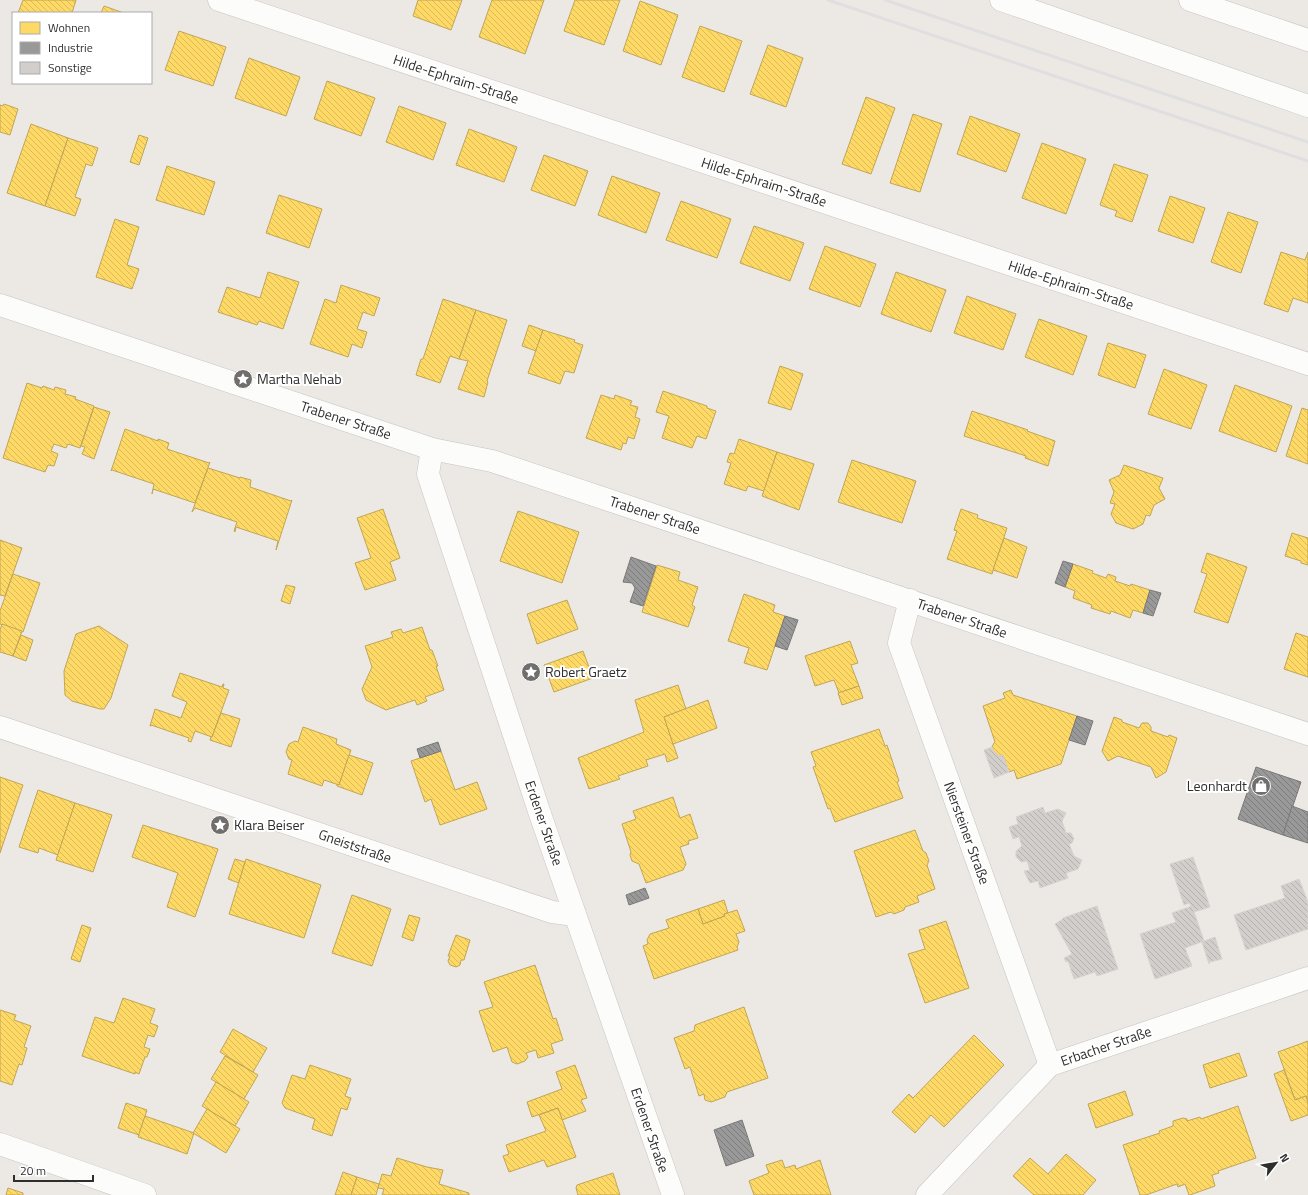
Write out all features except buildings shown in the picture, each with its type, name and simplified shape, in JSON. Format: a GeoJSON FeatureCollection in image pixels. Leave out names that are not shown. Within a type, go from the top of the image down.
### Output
{"type":"FeatureCollection","features":[{"type":"Feature","properties":{"kind":"street","name":"Hilde-Ephraim-Straße"},"geometry":{"type":"LineString","coordinates":[[219,0],[1308,364]]}},
{"type":"Feature","properties":{"kind":"street"},"geometry":{"type":"LineString","coordinates":[[1002,0],[1308,106]]}},
{"type":"Feature","properties":{"kind":"street"},"geometry":{"type":"LineString","coordinates":[[1190,0],[1308,40]]}},
{"type":"Feature","properties":{"kind":"street","name":"Trabener Straße"},"geometry":{"type":"LineString","coordinates":[[0,305],[432,449],[492,461],[1308,734]]}},
{"type":"Feature","properties":{"kind":"street","name":"Erdener Straße"},"geometry":{"type":"LineString","coordinates":[[432,449],[428,474],[540,814],[672,1195]]}},
{"type":"Feature","properties":{"kind":"street","name":"Niersteiner Straße"},"geometry":{"type":"LineString","coordinates":[[910,600],[899,643],[1050,1065]]}},
{"type":"Feature","properties":{"kind":"street","name":"Gneiststraße"},"geometry":{"type":"LineString","coordinates":[[0,727],[552,912],[575,915]]}},
{"type":"Feature","properties":{"kind":"street","name":"Erbacher Straße"},"geometry":{"type":"LineString","coordinates":[[927,1195],[1050,1065],[1308,978]]}},
{"type":"Feature","properties":{"kind":"street"},"geometry":{"type":"LineString","coordinates":[[0,1144],[145,1195]]}},
{"type":"Feature","properties":{"kind":"railway"},"geometry":{"type":"LineString","coordinates":[[828,0],[1308,161]]}},
{"type":"Feature","properties":{"kind":"railway"},"geometry":{"type":"LineString","coordinates":[[885,0],[1308,142]]}},
{"type":"Feature","properties":{"kind":"place","name":"Martha Nehab"},"geometry":{"type":"Point","coordinates":[243,379]}},
{"type":"Feature","properties":{"kind":"place","name":"Robert Graetz"},"geometry":{"type":"Point","coordinates":[531,672]}},
{"type":"Feature","properties":{"kind":"place","name":"Leonhardt"},"geometry":{"type":"Point","coordinates":[1261,786]}},
{"type":"Feature","properties":{"kind":"place","name":"Klara Beiser"},"geometry":{"type":"Point","coordinates":[220,825]}}]}
